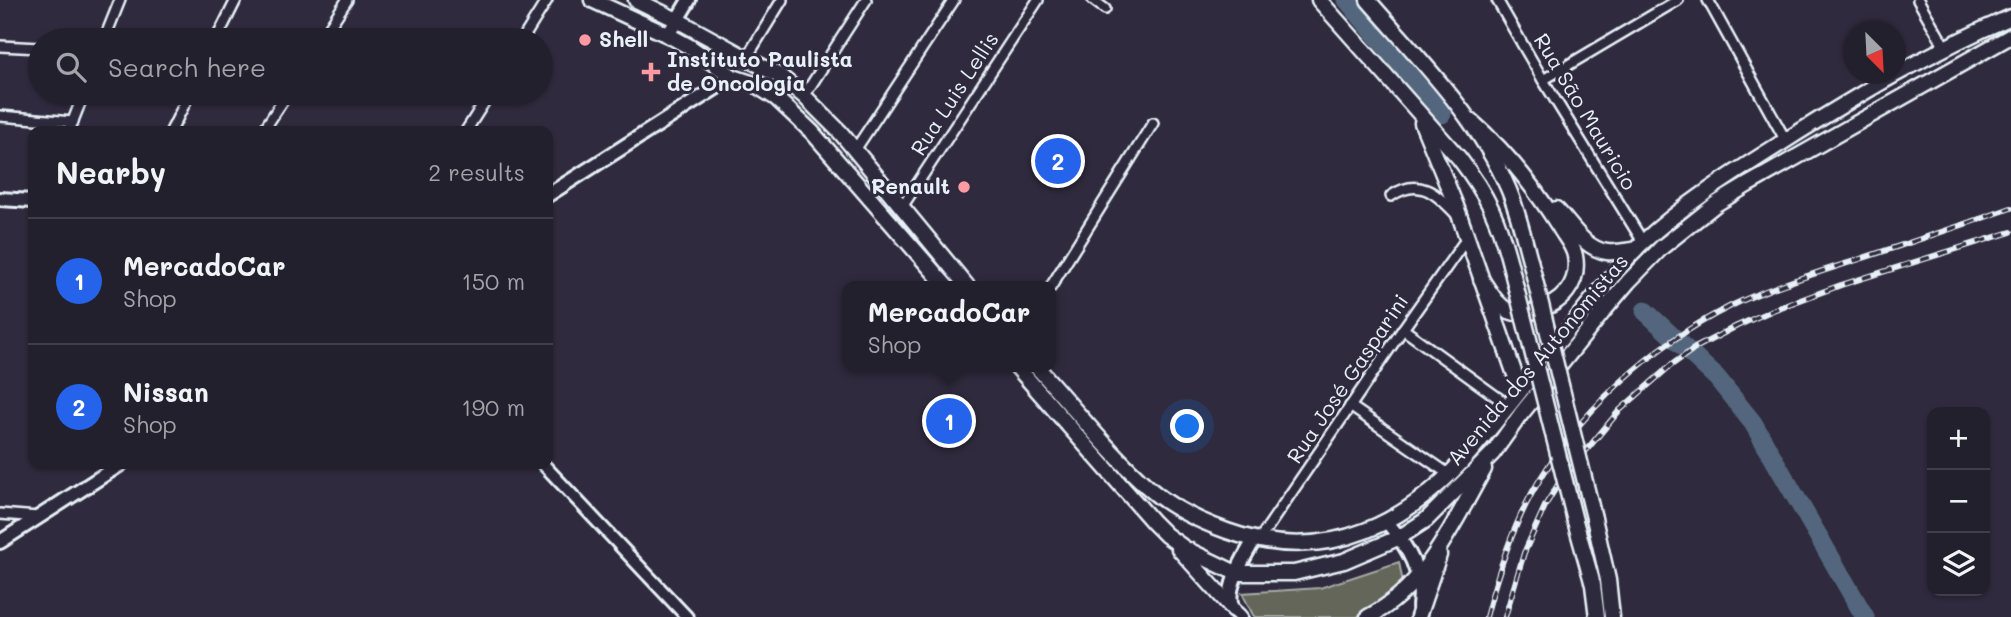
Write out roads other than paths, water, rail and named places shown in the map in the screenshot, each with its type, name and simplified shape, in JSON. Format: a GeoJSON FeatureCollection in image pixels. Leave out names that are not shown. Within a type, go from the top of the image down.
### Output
{"type":"FeatureCollection","features":[{"type":"Feature","properties":{"kind":"main road"},"geometry":{"type":"LineString","coordinates":[[592,0],[668,35],[733,77],[754,83],[776,98],[803,124],[942,281]]}},
{"type":"Feature","properties":{"kind":"main road"},"geometry":{"type":"LineString","coordinates":[[636,0],[747,57],[781,77],[804,96],[841,132],[963,281]]}},
{"type":"Feature","properties":{"kind":"main road"},"geometry":{"type":"LineString","coordinates":[[668,35],[688,0]]}},
{"type":"Feature","properties":{"kind":"main road"},"geometry":{"type":"LineString","coordinates":[[1319,0],[1459,158],[1492,208],[1502,232],[1595,596],[1597,617]]}},
{"type":"Feature","properties":{"kind":"main road"},"geometry":{"type":"LineString","coordinates":[[1368,0],[1471,120],[1497,143],[1545,203],[1574,252],[1575,272],[1567,292],[1558,302],[1524,314],[1501,305],[1481,279]]}},
{"type":"Feature","properties":{"kind":"main road","name":"Avenida dos Autonomistas"},"geometry":{"type":"LineString","coordinates":[[1041,372],[1121,461],[1152,491],[1193,517],[1256,540],[1307,543],[1334,540],[1359,533],[1387,522],[1415,504],[1450,475],[1484,437],[1573,322],[1639,246],[1701,194],[1857,97],[1945,47],[2011,17]]}},
{"type":"Feature","properties":{"kind":"main road","name":"Avenida dos Autonomistas"},"geometry":{"type":"LineString","coordinates":[[1021,372],[1166,535],[1184,548],[1236,573],[1294,573],[1344,561],[1400,537],[1426,520],[1493,453],[1606,308],[1628,282],[1676,235],[1749,184],[2011,36]]}},
{"type":"Feature","properties":{"kind":"main road"},"geometry":{"type":"LineString","coordinates":[[1933,79],[1946,66],[1949,57],[1945,47]]}},
{"type":"Feature","properties":{"kind":"main road"},"geometry":{"type":"LineString","coordinates":[[553,192],[733,77],[764,73],[781,77]]}},
{"type":"Feature","properties":{"kind":"main road"},"geometry":{"type":"LineString","coordinates":[[1417,112],[1460,218],[1520,389]]}},
{"type":"Feature","properties":{"kind":"main road"},"geometry":{"type":"LineString","coordinates":[[1471,120],[1490,151],[1516,206],[1594,518],[1612,617]]}},
{"type":"Feature","properties":{"kind":"main road"},"geometry":{"type":"LineString","coordinates":[[0,199],[28,201]]}},
{"type":"Feature","properties":{"kind":"main road"},"geometry":{"type":"LineString","coordinates":[[1545,203],[1556,209],[1588,244],[1599,250],[1608,252],[1639,246]]}},
{"type":"Feature","properties":{"kind":"main road"},"geometry":{"type":"LineString","coordinates":[[1368,617],[1401,595],[1419,577],[1441,546],[1493,453]]}},
{"type":"Feature","properties":{"kind":"main road"},"geometry":{"type":"LineString","coordinates":[[0,542],[113,469]]}},
{"type":"Feature","properties":{"kind":"main road"},"geometry":{"type":"LineString","coordinates":[[1387,522],[1412,556],[1419,577],[1418,617]]}},
{"type":"Feature","properties":{"kind":"main road"},"geometry":{"type":"LineString","coordinates":[[1166,535],[1237,613]]}},
{"type":"Feature","properties":{"kind":"main road"},"geometry":{"type":"LineString","coordinates":[[1237,613],[1231,600],[1236,573],[1256,540]]}},
{"type":"Feature","properties":{"kind":"main road"},"geometry":{"type":"LineString","coordinates":[[1418,617],[1441,546]]}},
{"type":"Feature","properties":{"kind":"main road"},"geometry":{"type":"LineString","coordinates":[[1590,617],[1595,596]]}},
{"type":"Feature","properties":{"kind":"main road"},"geometry":{"type":"LineString","coordinates":[[1610,599],[1621,617]]}},
{"type":"Feature","properties":{"kind":"street"},"geometry":{"type":"LineString","coordinates":[[109,28],[120,0]]}},
{"type":"Feature","properties":{"kind":"street"},"geometry":{"type":"LineString","coordinates":[[222,28],[236,0]]}},
{"type":"Feature","properties":{"kind":"street"},"geometry":{"type":"LineString","coordinates":[[329,28],[347,0]]}},
{"type":"Feature","properties":{"kind":"street"},"geometry":{"type":"LineString","coordinates":[[530,28],[547,0]]}},
{"type":"Feature","properties":{"kind":"street"},"geometry":{"type":"LineString","coordinates":[[747,57],[782,0]]}},
{"type":"Feature","properties":{"kind":"street"},"geometry":{"type":"LineString","coordinates":[[804,96],[866,0]]}},
{"type":"Feature","properties":{"kind":"street"},"geometry":{"type":"LineString","coordinates":[[855,150],[954,0]]}},
{"type":"Feature","properties":{"kind":"street","name":"Rua Luis Lellis"},"geometry":{"type":"LineString","coordinates":[[902,207],[1038,0]]}},
{"type":"Feature","properties":{"kind":"street"},"geometry":{"type":"LineString","coordinates":[[1093,0],[1105,9]]}},
{"type":"Feature","properties":{"kind":"street","name":"Rua São Mauricio"},"geometry":{"type":"LineString","coordinates":[[1497,0],[1639,246]]}},
{"type":"Feature","properties":{"kind":"street"},"geometry":{"type":"LineString","coordinates":[[1543,80],[1678,0]]}},
{"type":"Feature","properties":{"kind":"street"},"geometry":{"type":"LineString","coordinates":[[1708,0],[1786,141]]}},
{"type":"Feature","properties":{"kind":"street"},"geometry":{"type":"LineString","coordinates":[[1918,0],[1945,47]]}},
{"type":"Feature","properties":{"kind":"street"},"geometry":{"type":"LineString","coordinates":[[0,46],[28,47]]}},
{"type":"Feature","properties":{"kind":"street"},"geometry":{"type":"LineString","coordinates":[[71,126],[79,105]]}},
{"type":"Feature","properties":{"kind":"street"},"geometry":{"type":"LineString","coordinates":[[174,126],[184,105]]}},
{"type":"Feature","properties":{"kind":"street"},"geometry":{"type":"LineString","coordinates":[[266,126],[280,105]]}},
{"type":"Feature","properties":{"kind":"street"},"geometry":{"type":"LineString","coordinates":[[469,126],[482,105]]}},
{"type":"Feature","properties":{"kind":"street"},"geometry":{"type":"LineString","coordinates":[[0,117],[64,126]]}},
{"type":"Feature","properties":{"kind":"street"},"geometry":{"type":"LineString","coordinates":[[1055,281],[1153,123]]}},
{"type":"Feature","properties":{"kind":"street"},"geometry":{"type":"LineString","coordinates":[[1391,196],[1408,188],[1428,190],[1460,218]]}},
{"type":"Feature","properties":{"kind":"street","name":"Rua José Gasparini"},"geometry":{"type":"LineString","coordinates":[[1256,540],[1466,238]]}},
{"type":"Feature","properties":{"kind":"street"},"geometry":{"type":"LineString","coordinates":[[1403,328],[1508,405]]}},
{"type":"Feature","properties":{"kind":"street"},"geometry":{"type":"LineString","coordinates":[[1350,406],[1450,475]]}},
{"type":"Feature","properties":{"kind":"street"},"geometry":{"type":"LineString","coordinates":[[548,469],[687,617]]}},
{"type":"Feature","properties":{"kind":"street"},"geometry":{"type":"LineString","coordinates":[[0,514],[38,517]]}},
{"type":"Feature","properties":{"kind":"waterway"},"geometry":{"type":"LineString","coordinates":[[1347,0],[1442,114]]}},
{"type":"Feature","properties":{"kind":"waterway"},"geometry":{"type":"LineString","coordinates":[[1645,311],[1717,378],[1753,423],[1865,617]]}},
{"type":"Feature","properties":{"kind":"railway"},"geometry":{"type":"LineString","coordinates":[[1486,617],[1511,538],[1532,493],[1570,436],[1593,410],[1644,362],[1701,322],[1747,299],[1795,280],[2011,208]]}},
{"type":"Feature","properties":{"kind":"railway"},"geometry":{"type":"LineString","coordinates":[[1505,617],[1524,553],[1546,504],[1559,483],[1619,411],[1670,366],[1695,348],[1773,310],[1841,285],[2011,232]]}},
{"type":"Feature","properties":{"kind":"place","name":"Shell"},"geometry":{"type":"Point","coordinates":[585,40]}},
{"type":"Feature","properties":{"kind":"place","name":"Instituto Paulista de Oncologia"},"geometry":{"type":"Point","coordinates":[651,72]}},
{"type":"Feature","properties":{"kind":"place","name":"Nissan"},"geometry":{"type":"Point","coordinates":[1058,161]}},
{"type":"Feature","properties":{"kind":"place","name":"Renault"},"geometry":{"type":"Point","coordinates":[964,187]}},
{"type":"Feature","properties":{"kind":"place","name":"MercadoCar"},"geometry":{"type":"Point","coordinates":[949,421]}}]}
